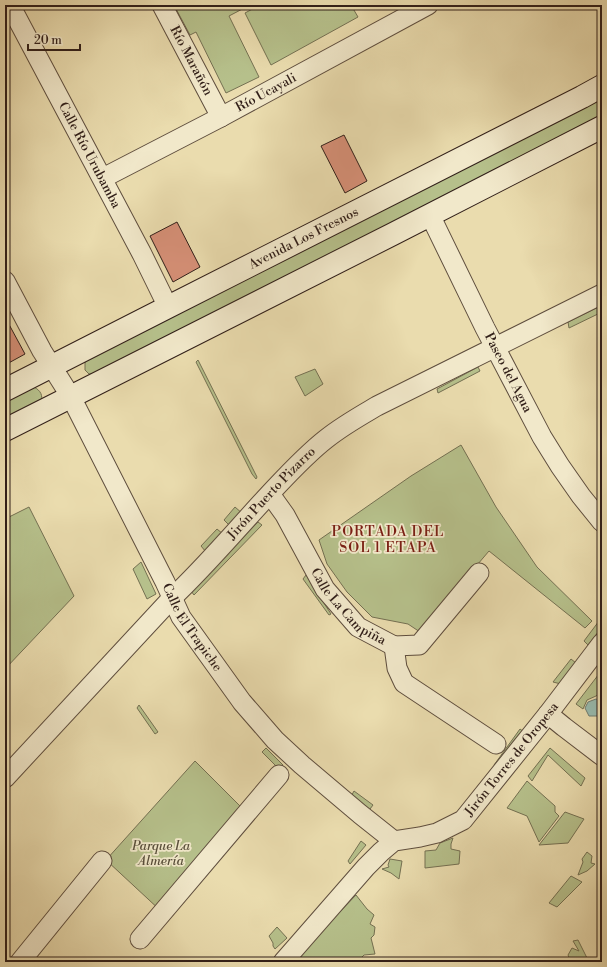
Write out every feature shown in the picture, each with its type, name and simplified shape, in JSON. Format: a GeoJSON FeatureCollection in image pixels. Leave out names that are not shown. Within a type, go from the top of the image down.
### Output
{"type":"FeatureCollection","features":[{"type":"Feature","properties":{"kind":"main road","name":"Avenida Los Fresnos"},"geometry":{"type":"LineString","coordinates":[[5,390],[582,98],[602,86]]}},
{"type":"Feature","properties":{"kind":"main road"},"geometry":{"type":"LineString","coordinates":[[5,430],[602,127]]}},
{"type":"Feature","properties":{"kind":"street","name":"Calle Río Urubamba"},"geometry":{"type":"LineString","coordinates":[[10,5],[103,178],[168,307]]}},
{"type":"Feature","properties":{"kind":"street","name":"Río Marañón"},"geometry":{"type":"LineString","coordinates":[[162,5],[221,117]]}},
{"type":"Feature","properties":{"kind":"street","name":"Río Ucayali"},"geometry":{"type":"LineString","coordinates":[[103,178],[221,117],[428,5]]}},
{"type":"Feature","properties":{"kind":"street","name":"Paseo del Agua"},"geometry":{"type":"LineString","coordinates":[[430,215],[495,347],[542,437],[564,472],[602,522]]}},
{"type":"Feature","properties":{"kind":"street","name":"Calle El Trapiche"},"geometry":{"type":"LineString","coordinates":[[5,281],[51,366],[71,397],[181,617],[242,702],[275,740],[302,765],[394,841]]}},
{"type":"Feature","properties":{"kind":"street","name":"Jirón Puerto Pizarro"},"geometry":{"type":"LineString","coordinates":[[5,778],[172,598],[188,584],[270,494],[325,440],[359,416],[377,406],[602,294]]}},
{"type":"Feature","properties":{"kind":"street","name":"Calle La Campiña"},"geometry":{"type":"LineString","coordinates":[[270,494],[285,515],[325,589],[358,627],[394,646],[397,668],[404,683],[496,744]]}},
{"type":"Feature","properties":{"kind":"street"},"geometry":{"type":"LineString","coordinates":[[394,646],[419,645],[479,573]]}},
{"type":"Feature","properties":{"kind":"street","name":"Jirón Torres de Oropesa"},"geometry":{"type":"LineString","coordinates":[[394,841],[437,833],[463,820],[548,714],[602,643]]}},
{"type":"Feature","properties":{"kind":"street"},"geometry":{"type":"LineString","coordinates":[[548,714],[602,756]]}},
{"type":"Feature","properties":{"kind":"street"},"geometry":{"type":"LineString","coordinates":[[140,939],[279,775]]}},
{"type":"Feature","properties":{"kind":"street"},"geometry":{"type":"LineString","coordinates":[[283,962],[366,867],[380,852],[394,841]]}},
{"type":"Feature","properties":{"kind":"street"},"geometry":{"type":"LineString","coordinates":[[20,962],[102,861]]}},
{"type":"Feature","properties":{"kind":"green space"},"geometry":{"type":"Polygon","coordinates":[[[174,5],[250,5],[229,16],[259,77],[226,93],[196,32],[190,35],[174,5]]]}},
{"type":"Feature","properties":{"kind":"green space"},"geometry":{"type":"Polygon","coordinates":[[[260,5],[351,5],[358,17],[271,65],[245,13],[260,5]]]}},
{"type":"Feature","properties":{"kind":"green space"},"geometry":{"type":"Polygon","coordinates":[[[602,95],[602,118],[95,374],[89,374],[85,370],[87,358],[602,95]]]}},
{"type":"Feature","properties":{"kind":"green space"},"geometry":{"type":"Polygon","coordinates":[[[602,305],[602,312],[569,328],[568,322],[602,305]]]}},
{"type":"Feature","properties":{"kind":"green space"},"geometry":{"type":"Polygon","coordinates":[[[198,360],[257,477],[256,479],[252,474],[196,362],[198,360]]]}},
{"type":"Feature","properties":{"kind":"green space"},"geometry":{"type":"Polygon","coordinates":[[[478,367],[480,371],[438,393],[437,389],[478,367]]]}},
{"type":"Feature","properties":{"kind":"green space"},"geometry":{"type":"Polygon","coordinates":[[[315,369],[323,384],[305,396],[295,377],[315,369]]]}},
{"type":"Feature","properties":{"kind":"green space"},"geometry":{"type":"Polygon","coordinates":[[[34,387],[41,394],[41,403],[5,421],[5,400],[34,387]]]}},
{"type":"Feature","properties":{"kind":"green space"},"geometry":{"type":"Polygon","coordinates":[[[461,445],[496,507],[537,567],[592,621],[585,628],[489,551],[420,632],[408,624],[372,617],[347,592],[327,564],[319,540],[411,476],[461,445]]]}},
{"type":"Feature","properties":{"kind":"green space"},"geometry":{"type":"Polygon","coordinates":[[[29,507],[74,596],[5,669],[5,519],[29,507]]]}},
{"type":"Feature","properties":{"kind":"green space"},"geometry":{"type":"Polygon","coordinates":[[[235,507],[243,514],[230,526],[224,520],[235,507]]]}},
{"type":"Feature","properties":{"kind":"green space"},"geometry":{"type":"Polygon","coordinates":[[[258,522],[262,525],[194,595],[191,591],[258,522]]]}},
{"type":"Feature","properties":{"kind":"green space"},"geometry":{"type":"Polygon","coordinates":[[[217,529],[223,534],[206,552],[201,546],[217,529]]]}},
{"type":"Feature","properties":{"kind":"green space"},"geometry":{"type":"Polygon","coordinates":[[[141,562],[156,594],[147,599],[133,569],[141,562]]]}},
{"type":"Feature","properties":{"kind":"green space"},"geometry":{"type":"Polygon","coordinates":[[[306,575],[331,614],[329,615],[303,579],[306,575]]]}},
{"type":"Feature","properties":{"kind":"green space"},"geometry":{"type":"Polygon","coordinates":[[[602,617],[602,627],[588,645],[584,641],[602,617]]]}},
{"type":"Feature","properties":{"kind":"green space"},"geometry":{"type":"Polygon","coordinates":[[[571,659],[576,663],[561,684],[553,682],[571,659]]]}},
{"type":"Feature","properties":{"kind":"green space"},"geometry":{"type":"Polygon","coordinates":[[[602,670],[602,692],[587,700],[583,709],[576,704],[602,670]]]}},
{"type":"Feature","properties":{"kind":"green space"},"geometry":{"type":"Polygon","coordinates":[[[139,705],[158,732],[155,734],[137,708],[139,705]]]}},
{"type":"Feature","properties":{"kind":"green space"},"geometry":{"type":"Polygon","coordinates":[[[520,729],[524,732],[499,768],[494,765],[520,729]]]}},
{"type":"Feature","properties":{"kind":"green space"},"geometry":{"type":"Polygon","coordinates":[[[266,748],[283,765],[278,768],[262,752],[266,748]]]}},
{"type":"Feature","properties":{"kind":"green space"},"geometry":{"type":"Polygon","coordinates":[[[550,748],[585,778],[581,786],[548,755],[532,781],[528,776],[550,748]]]}},
{"type":"Feature","properties":{"kind":"green space","name":"Parque La Almería"},"geometry":{"type":"Polygon","coordinates":[[[195,761],[244,810],[162,912],[106,860],[195,761]]]}},
{"type":"Feature","properties":{"kind":"green space"},"geometry":{"type":"Polygon","coordinates":[[[527,781],[555,806],[555,812],[559,816],[539,842],[527,816],[507,808],[527,781]]]}},
{"type":"Feature","properties":{"kind":"green space"},"geometry":{"type":"Polygon","coordinates":[[[354,791],[373,805],[367,813],[349,800],[354,791]]]}},
{"type":"Feature","properties":{"kind":"green space"},"geometry":{"type":"Polygon","coordinates":[[[565,812],[584,819],[568,843],[539,845],[565,812]]]}},
{"type":"Feature","properties":{"kind":"green space"},"geometry":{"type":"Polygon","coordinates":[[[453,838],[451,849],[460,851],[459,864],[425,868],[425,851],[436,850],[440,843],[453,838]]]}},
{"type":"Feature","properties":{"kind":"green space"},"geometry":{"type":"Polygon","coordinates":[[[361,841],[366,845],[350,864],[348,861],[361,841]]]}},
{"type":"Feature","properties":{"kind":"green space"},"geometry":{"type":"Polygon","coordinates":[[[587,852],[592,856],[591,863],[595,864],[587,871],[578,875],[583,862],[582,859],[587,852]]]}},
{"type":"Feature","properties":{"kind":"green space"},"geometry":{"type":"Polygon","coordinates":[[[390,859],[402,861],[399,879],[382,869],[389,867],[388,865],[390,859]]]}},
{"type":"Feature","properties":{"kind":"green space"},"geometry":{"type":"Polygon","coordinates":[[[571,876],[582,882],[557,907],[549,903],[571,876]]]}},
{"type":"Feature","properties":{"kind":"green space"},"geometry":{"type":"Polygon","coordinates":[[[356,895],[374,915],[370,924],[375,927],[374,935],[371,938],[375,954],[364,955],[357,962],[292,962],[356,895]]]}},
{"type":"Feature","properties":{"kind":"green space"},"geometry":{"type":"Polygon","coordinates":[[[277,927],[287,938],[275,949],[269,936],[277,927]]]}},
{"type":"Feature","properties":{"kind":"green space"},"geometry":{"type":"Polygon","coordinates":[[[578,940],[589,962],[571,962],[568,955],[572,948],[579,951],[573,941],[578,940]]]}},
{"type":"Feature","properties":{"kind":"water"},"geometry":{"type":"Polygon","coordinates":[[[596,699],[602,701],[602,711],[599,716],[589,716],[585,708],[588,702],[596,699]]]}},
{"type":"Feature","properties":{"kind":"building"},"geometry":{"type":"Polygon","coordinates":[[[344,135],[367,181],[345,193],[321,146],[344,135]]]}},
{"type":"Feature","properties":{"kind":"building"},"geometry":{"type":"Polygon","coordinates":[[[177,222],[200,267],[173,282],[150,236],[177,222]]]}},
{"type":"Feature","properties":{"kind":"building"},"geometry":{"type":"Polygon","coordinates":[[[5,317],[25,354],[5,365],[5,317]]]}},
{"type":"Feature","properties":{"kind":"district","name":"PORTADA DEL SOL 1 ETAPA"},"geometry":{"type":"Point","coordinates":[388,540]}}]}
